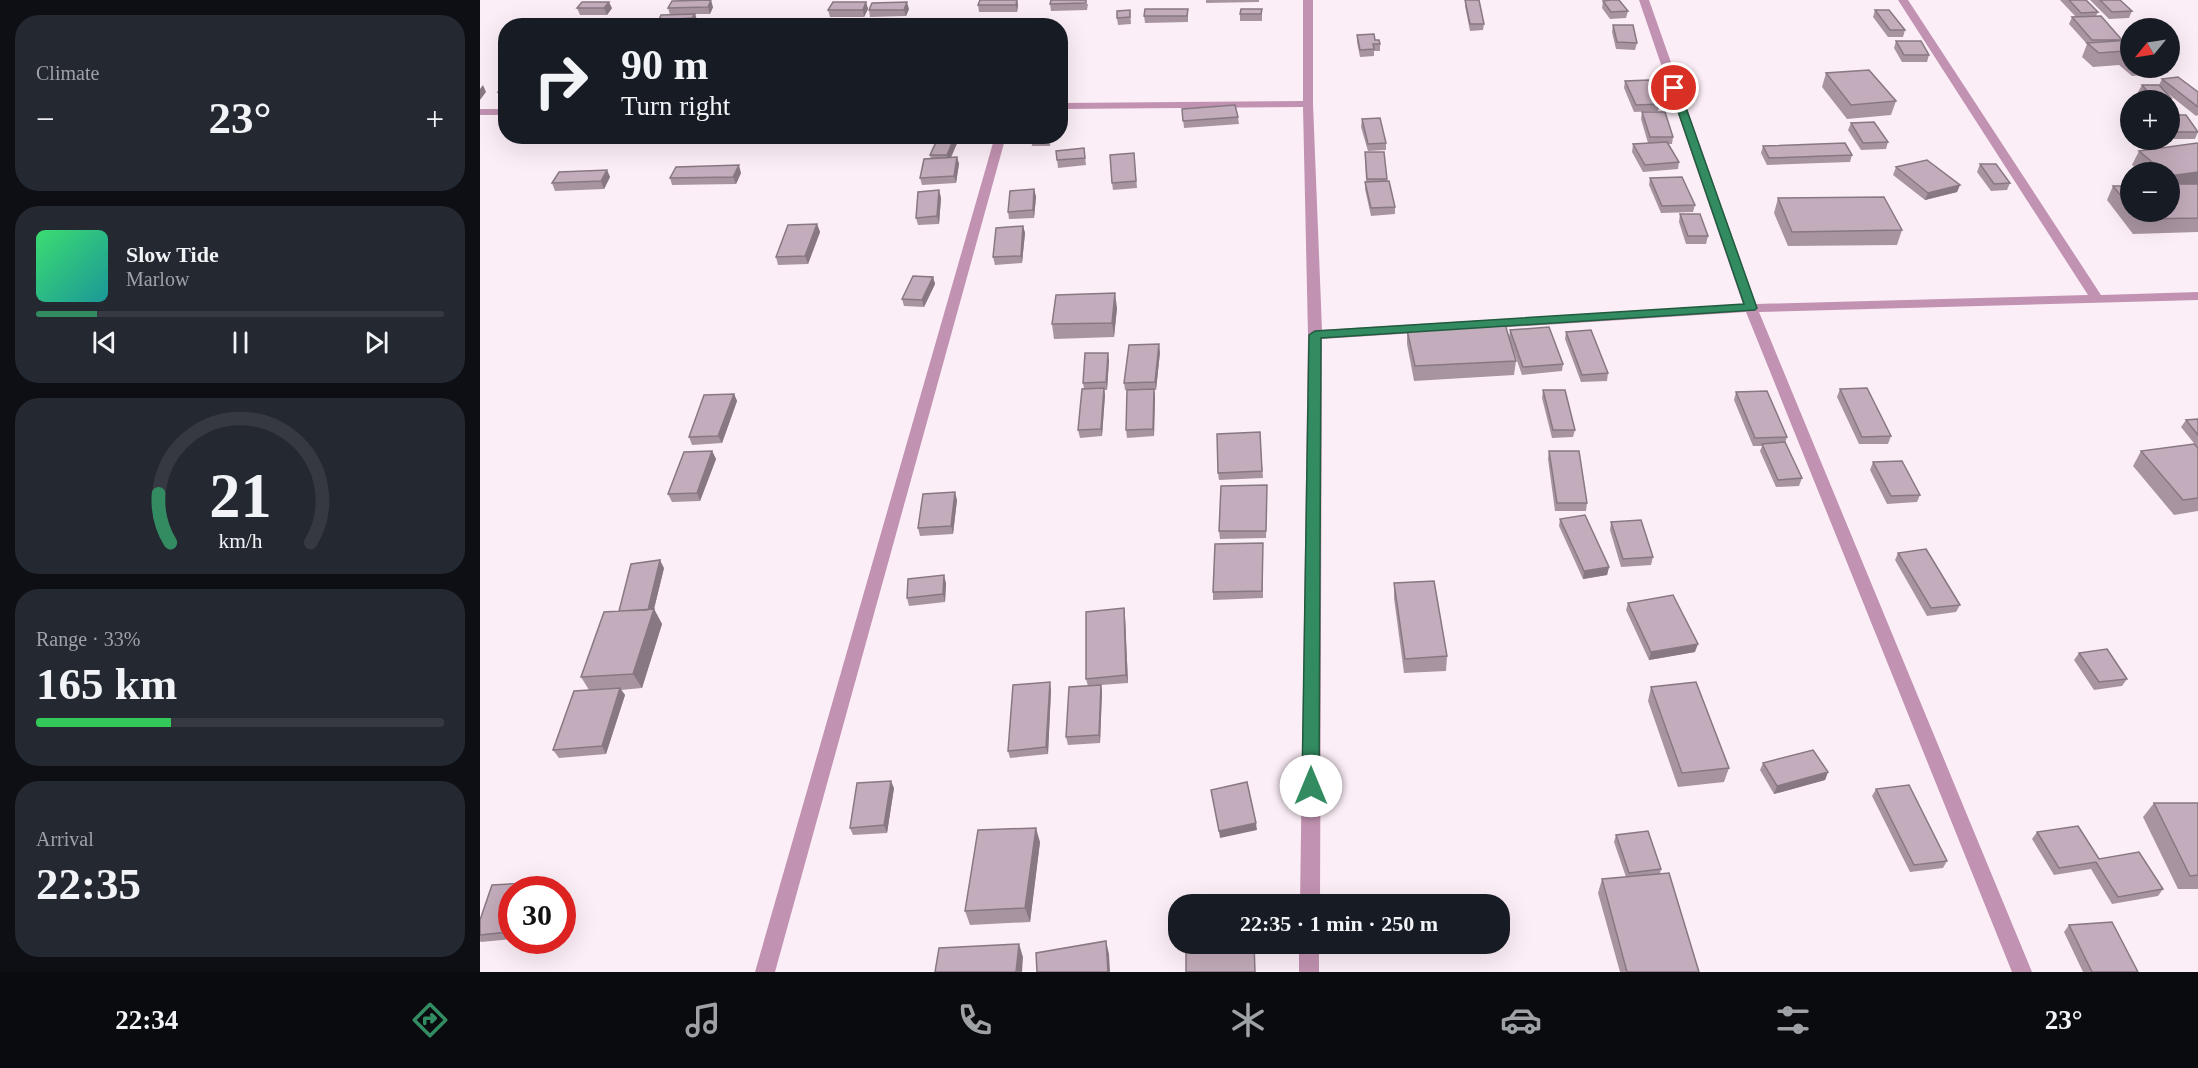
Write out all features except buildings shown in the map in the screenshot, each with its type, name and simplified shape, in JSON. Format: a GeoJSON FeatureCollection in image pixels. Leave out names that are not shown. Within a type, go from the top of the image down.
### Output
{"type":"FeatureCollection","features":[{"type":"Feature","properties":{"kind":"street"},"geometry":{"type":"LineString","coordinates":[[1308,0],[1308,104],[1315,335],[1310,894]]}},
{"type":"Feature","properties":{"kind":"street"},"geometry":{"type":"LineString","coordinates":[[1644,0],[1751,308],[2022,972]]}},
{"type":"Feature","properties":{"kind":"street"},"geometry":{"type":"LineString","coordinates":[[1903,0],[2097,299]]}},
{"type":"Feature","properties":{"kind":"street"},"geometry":{"type":"LineString","coordinates":[[1068,106],[1308,104]]}},
{"type":"Feature","properties":{"kind":"street"},"geometry":{"type":"LineString","coordinates":[[480,112],[498,112]]}},
{"type":"Feature","properties":{"kind":"street"},"geometry":{"type":"LineString","coordinates":[[765,972],[998,144]]}},
{"type":"Feature","properties":{"kind":"street"},"geometry":{"type":"LineString","coordinates":[[1315,335],[1751,308],[2198,296]]}},
{"type":"Feature","properties":{"kind":"street"},"geometry":{"type":"LineString","coordinates":[[1309,954],[1309,972]]}},
{"type":"Feature","properties":{"kind":"route"},"geometry":{"type":"LineString","coordinates":[[1311,786],[1315,335],[1751,308],[1674,88]]}}]}
